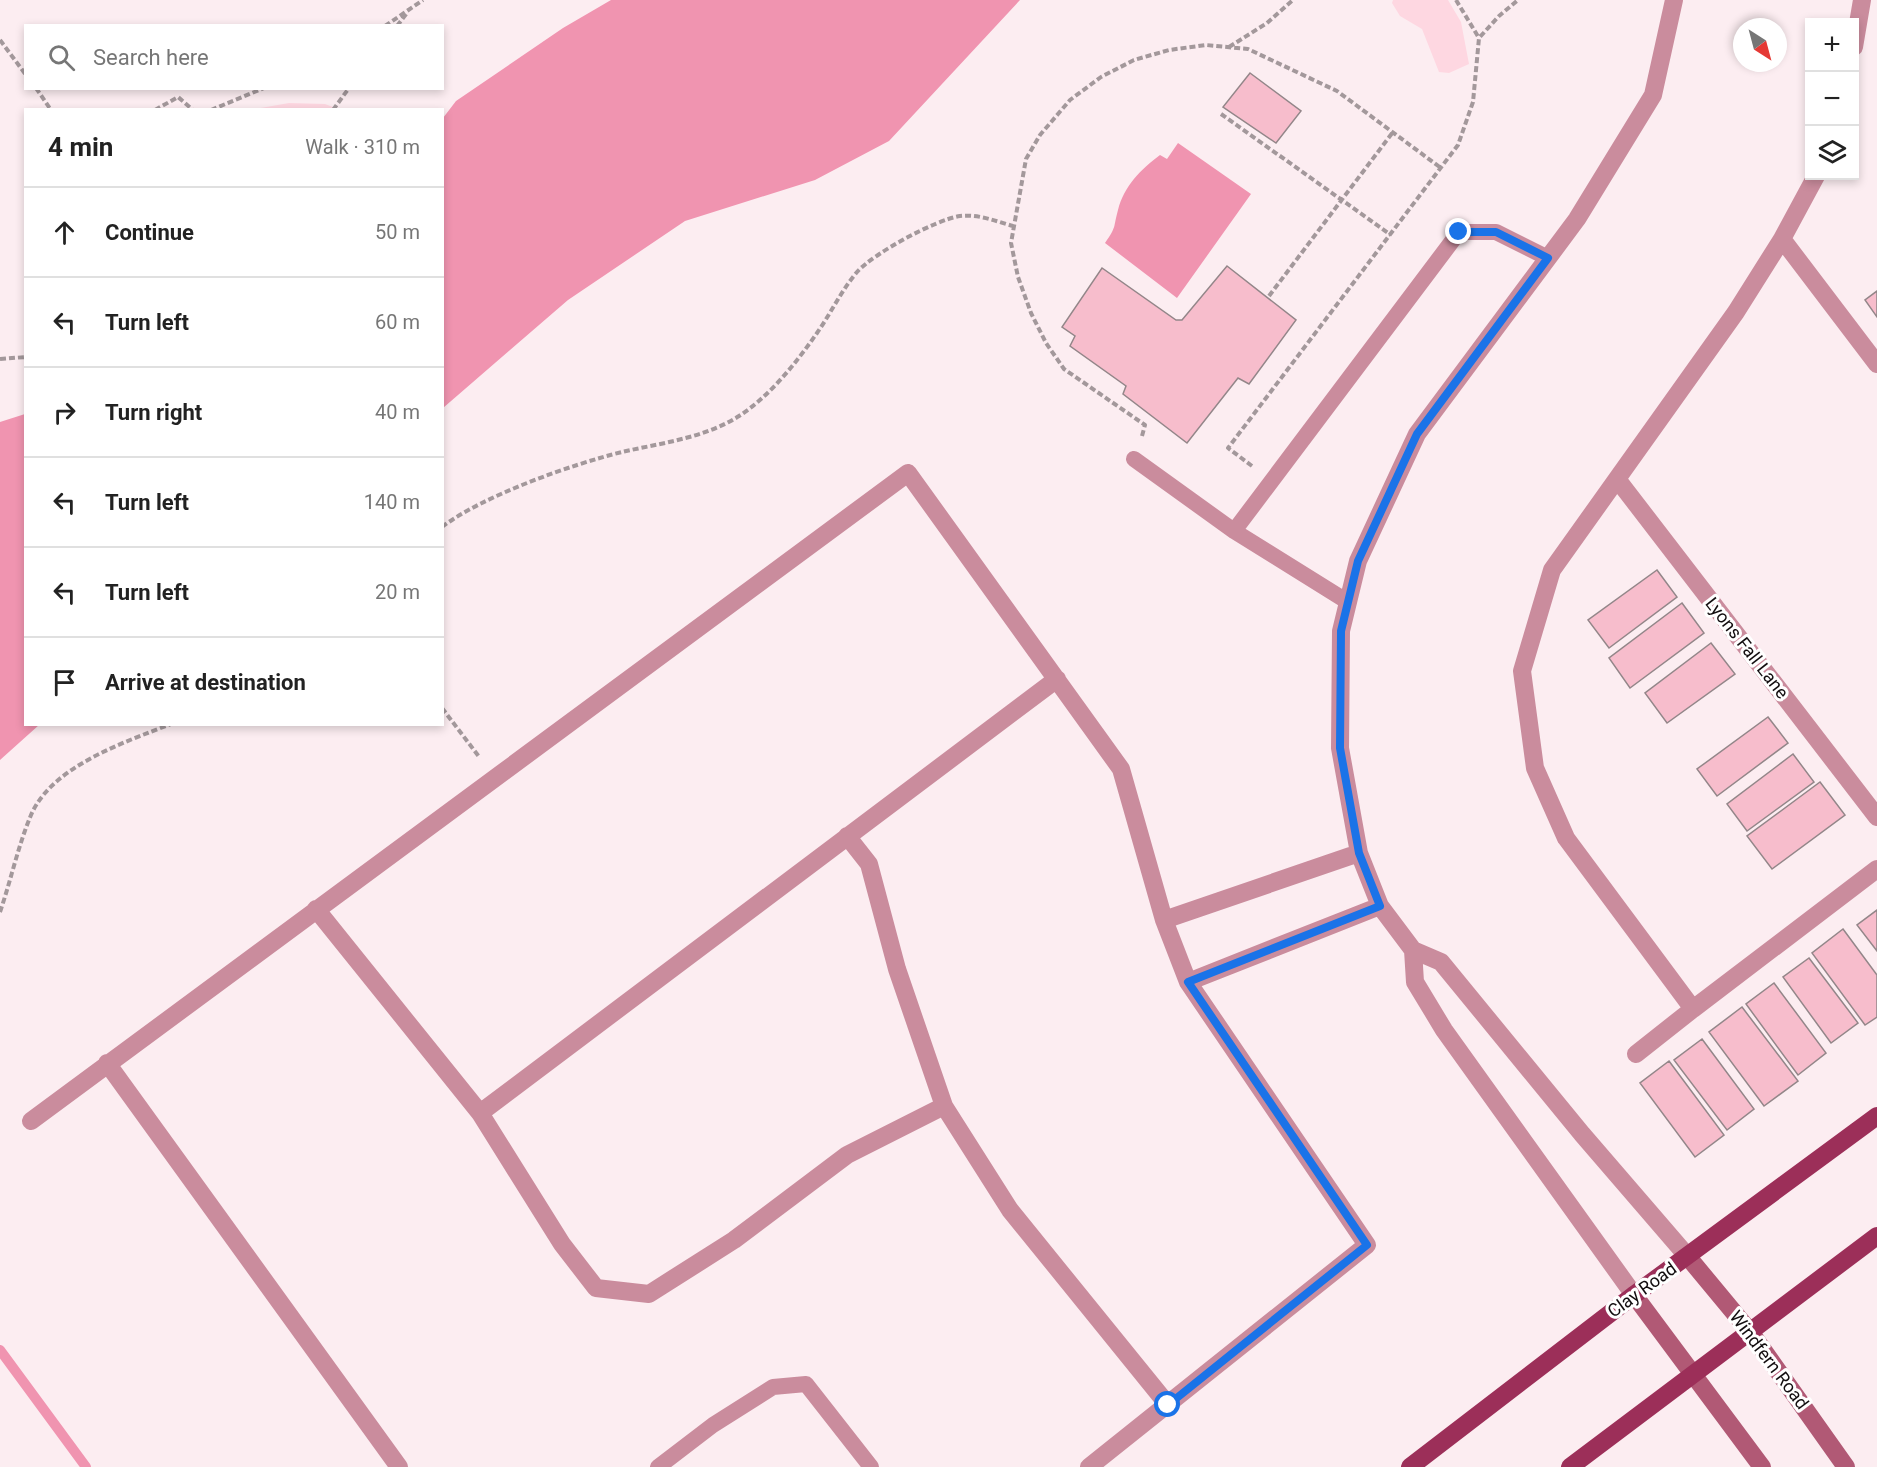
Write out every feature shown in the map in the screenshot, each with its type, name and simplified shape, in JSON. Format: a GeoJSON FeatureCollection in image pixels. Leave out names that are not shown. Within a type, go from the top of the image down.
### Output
{"type":"FeatureCollection","features":[{"type":"Feature","properties":{"kind":"main road","name":"Clay Road"},"geometry":{"type":"LineString","coordinates":[[1410,1467],[1634,1295],[1877,1116]]}},
{"type":"Feature","properties":{"kind":"main road"},"geometry":{"type":"LineString","coordinates":[[1570,1467],[1694,1376],[1877,1236]]}},
{"type":"Feature","properties":{"kind":"street"},"geometry":{"type":"LineString","coordinates":[[1674,0],[1653,94],[1577,219],[1417,434],[1358,561],[1341,631],[1340,748],[1359,853],[1380,906],[1413,950],[1441,962],[1582,1134],[1688,1257]]}},
{"type":"Feature","properties":{"kind":"street"},"geometry":{"type":"LineString","coordinates":[[1859,18],[1862,0]]}},
{"type":"Feature","properties":{"kind":"street"},"geometry":{"type":"LineString","coordinates":[[1868,0],[1877,1]]}},
{"type":"Feature","properties":{"kind":"street"},"geometry":{"type":"LineString","coordinates":[[1693,1009],[1566,838],[1535,768],[1522,671],[1552,570],[1736,312],[1782,239],[1814,180]]}},
{"type":"Feature","properties":{"kind":"street"},"geometry":{"type":"LineString","coordinates":[[1782,239],[1877,364]]}},
{"type":"Feature","properties":{"kind":"street"},"geometry":{"type":"LineString","coordinates":[[31,1121],[908,473],[1121,769],[1164,920],[1188,982],[1367,1245],[1089,1467]]}},
{"type":"Feature","properties":{"kind":"street","name":"Lyons Fall Lane"},"geometry":{"type":"LineString","coordinates":[[1617,479],[1877,817]]}},
{"type":"Feature","properties":{"kind":"street"},"geometry":{"type":"LineString","coordinates":[[480,1113],[1057,678]]}},
{"type":"Feature","properties":{"kind":"street"},"geometry":{"type":"LineString","coordinates":[[847,836],[869,864],[897,969],[944,1106],[1010,1210],[1168,1405]]}},
{"type":"Feature","properties":{"kind":"street"},"geometry":{"type":"LineString","coordinates":[[1164,920],[1359,853]]}},
{"type":"Feature","properties":{"kind":"street"},"geometry":{"type":"LineString","coordinates":[[1636,1054],[1877,869]]}},
{"type":"Feature","properties":{"kind":"street"},"geometry":{"type":"LineString","coordinates":[[1188,982],[1380,906]]}},
{"type":"Feature","properties":{"kind":"street"},"geometry":{"type":"LineString","coordinates":[[316,909],[480,1113],[562,1244],[596,1288],[649,1294],[735,1240],[847,1155],[944,1106]]}},
{"type":"Feature","properties":{"kind":"street"},"geometry":{"type":"LineString","coordinates":[[1413,950],[1415,982],[1444,1030],[1634,1295],[1762,1467]]}},
{"type":"Feature","properties":{"kind":"street"},"geometry":{"type":"LineString","coordinates":[[107,1063],[399,1467]]}},
{"type":"Feature","properties":{"kind":"street","name":"Windfern Road"},"geometry":{"type":"LineString","coordinates":[[1688,1257],[1751,1333],[1846,1467]]}},
{"type":"Feature","properties":{"kind":"lane"},"geometry":{"type":"LineString","coordinates":[[1234,531],[1459,232],[1496,232],[1548,258]]}},
{"type":"Feature","properties":{"kind":"lane"},"geometry":{"type":"LineString","coordinates":[[1134,459],[1234,531],[1348,602]]}},
{"type":"Feature","properties":{"kind":"lane"},"geometry":{"type":"LineString","coordinates":[[658,1467],[713,1425],[773,1387],[806,1384],[871,1467]]}},
{"type":"Feature","properties":{"kind":"path"},"geometry":{"type":"LineString","coordinates":[[388,24],[423,0]]}},
{"type":"Feature","properties":{"kind":"path"},"geometry":{"type":"LineString","coordinates":[[1228,47],[1267,23],[1293,0]]}},
{"type":"Feature","properties":{"kind":"path"},"geometry":{"type":"LineString","coordinates":[[1456,0],[1479,38]]}},
{"type":"Feature","properties":{"kind":"path"},"geometry":{"type":"LineString","coordinates":[[1271,480],[1228,448],[1458,145],[1473,102],[1479,38],[1499,15],[1518,0]]}},
{"type":"Feature","properties":{"kind":"path"},"geometry":{"type":"LineString","coordinates":[[398,24],[409,10]]}},
{"type":"Feature","properties":{"kind":"path"},"geometry":{"type":"LineString","coordinates":[[0,40],[24,72]]}},
{"type":"Feature","properties":{"kind":"path"},"geometry":{"type":"LineString","coordinates":[[1134,459],[1145,425],[1064,369],[1046,343],[1018,277],[1011,243],[1026,159],[1040,135],[1070,100],[1101,77],[1134,60],[1169,50],[1206,45],[1248,49],[1337,91],[1441,168]]}},
{"type":"Feature","properties":{"kind":"path"},"geometry":{"type":"LineString","coordinates":[[37,90],[50,108]]}},
{"type":"Feature","properties":{"kind":"path"},"geometry":{"type":"LineString","coordinates":[[216,108],[259,90]]}},
{"type":"Feature","properties":{"kind":"path"},"geometry":{"type":"LineString","coordinates":[[334,108],[348,90]]}},
{"type":"Feature","properties":{"kind":"path"},"geometry":{"type":"LineString","coordinates":[[159,108],[178,97],[191,108]]}},
{"type":"Feature","properties":{"kind":"path"},"geometry":{"type":"LineString","coordinates":[[1221,114],[1391,235]]}},
{"type":"Feature","properties":{"kind":"path"},"geometry":{"type":"LineString","coordinates":[[1269,296],[1393,132]]}},
{"type":"Feature","properties":{"kind":"path"},"geometry":{"type":"LineString","coordinates":[[444,526],[494,499],[557,472],[614,454],[713,430],[740,416],[765,395],[795,361],[858,271],[920,230],[959,216],[982,216],[1013,226]]}},
{"type":"Feature","properties":{"kind":"path"},"geometry":{"type":"LineString","coordinates":[[0,359],[24,357]]}},
{"type":"Feature","properties":{"kind":"path"},"geometry":{"type":"LineString","coordinates":[[444,711],[495,778]]}},
{"type":"Feature","properties":{"kind":"path"},"geometry":{"type":"LineString","coordinates":[[0,912],[32,812],[60,777],[100,753],[166,726]]}},
{"type":"Feature","properties":{"kind":"shaded area"},"geometry":{"type":"Polygon","coordinates":[[[611,0],[1020,0],[889,141],[815,180],[685,221],[568,300],[444,407],[444,117],[456,101],[563,28],[611,0]]]}},
{"type":"Feature","properties":{"kind":"shaded area"},"geometry":{"type":"Polygon","coordinates":[[[1393,0],[1448,0],[1461,22],[1469,64],[1449,73],[1439,72],[1422,29],[1400,16],[1392,3],[1393,0]]]}},
{"type":"Feature","properties":{"kind":"shaded area"},"geometry":{"type":"Polygon","coordinates":[[[289,103],[325,104],[335,108],[261,108],[289,103]]]}},
{"type":"Feature","properties":{"kind":"shaded area"},"geometry":{"type":"Polygon","coordinates":[[[1178,143],[1251,194],[1177,298],[1105,243],[1113,230],[1121,201],[1129,186],[1146,166],[1160,155],[1167,159],[1178,143]]]}},
{"type":"Feature","properties":{"kind":"shaded area"},"geometry":{"type":"Polygon","coordinates":[[[24,414],[24,726],[38,726],[0,760],[0,422],[24,414]]]}},
{"type":"Feature","properties":{"kind":"building"},"geometry":{"type":"Polygon","coordinates":[[[1250,73],[1301,111],[1276,143],[1223,107],[1250,73]]]}},
{"type":"Feature","properties":{"kind":"building"},"geometry":{"type":"Polygon","coordinates":[[[1227,266],[1296,320],[1249,384],[1238,378],[1187,443],[1123,394],[1126,386],[1070,346],[1075,336],[1062,327],[1102,268],[1176,320],[1182,320],[1227,266]]]}},
{"type":"Feature","properties":{"kind":"building"},"geometry":{"type":"Polygon","coordinates":[[[1877,291],[1877,317],[1865,300],[1877,291]]]}},
{"type":"Feature","properties":{"kind":"building"},"geometry":{"type":"Polygon","coordinates":[[[1657,570],[1677,597],[1609,648],[1588,620],[1657,570]]]}},
{"type":"Feature","properties":{"kind":"building"},"geometry":{"type":"Polygon","coordinates":[[[1682,603],[1704,633],[1630,688],[1609,658],[1682,603]]]}},
{"type":"Feature","properties":{"kind":"building"},"geometry":{"type":"Polygon","coordinates":[[[1711,643],[1735,674],[1667,723],[1645,693],[1711,643]]]}},
{"type":"Feature","properties":{"kind":"building"},"geometry":{"type":"Polygon","coordinates":[[[1768,717],[1788,743],[1717,796],[1697,769],[1768,717]]]}},
{"type":"Feature","properties":{"kind":"building"},"geometry":{"type":"Polygon","coordinates":[[[1793,754],[1814,782],[1747,831],[1727,804],[1793,754]]]}},
{"type":"Feature","properties":{"kind":"building"},"geometry":{"type":"Polygon","coordinates":[[[1820,782],[1845,815],[1772,869],[1747,836],[1820,782]]]}},
{"type":"Feature","properties":{"kind":"building"},"geometry":{"type":"Polygon","coordinates":[[[1877,910],[1877,951],[1857,925],[1877,910]]]}},
{"type":"Feature","properties":{"kind":"building"},"geometry":{"type":"Polygon","coordinates":[[[1843,929],[1877,975],[1877,1017],[1865,1025],[1812,953],[1843,929]]]}},
{"type":"Feature","properties":{"kind":"building"},"geometry":{"type":"Polygon","coordinates":[[[1809,958],[1858,1023],[1831,1043],[1783,977],[1809,958]]]}},
{"type":"Feature","properties":{"kind":"building"},"geometry":{"type":"Polygon","coordinates":[[[1774,983],[1826,1053],[1798,1075],[1746,1004],[1774,983]]]}},
{"type":"Feature","properties":{"kind":"building"},"geometry":{"type":"Polygon","coordinates":[[[1742,1007],[1798,1081],[1764,1106],[1709,1032],[1742,1007]]]}},
{"type":"Feature","properties":{"kind":"building"},"geometry":{"type":"Polygon","coordinates":[[[1702,1039],[1754,1109],[1727,1130],[1674,1060],[1702,1039]]]}},
{"type":"Feature","properties":{"kind":"building"},"geometry":{"type":"Polygon","coordinates":[[[1669,1061],[1724,1135],[1695,1157],[1640,1083],[1669,1061]]]}},
{"type":"Feature","properties":{"kind":"waterway"},"geometry":{"type":"LineString","coordinates":[[0,1350],[86,1467]]}},
{"type":"Feature","properties":{"kind":"route"},"geometry":{"type":"LineString","coordinates":[[1168,1405],[1367,1245],[1188,982],[1380,906],[1359,853],[1340,748],[1341,631],[1358,561],[1417,434],[1548,258],[1496,232],[1459,232]]}}]}
